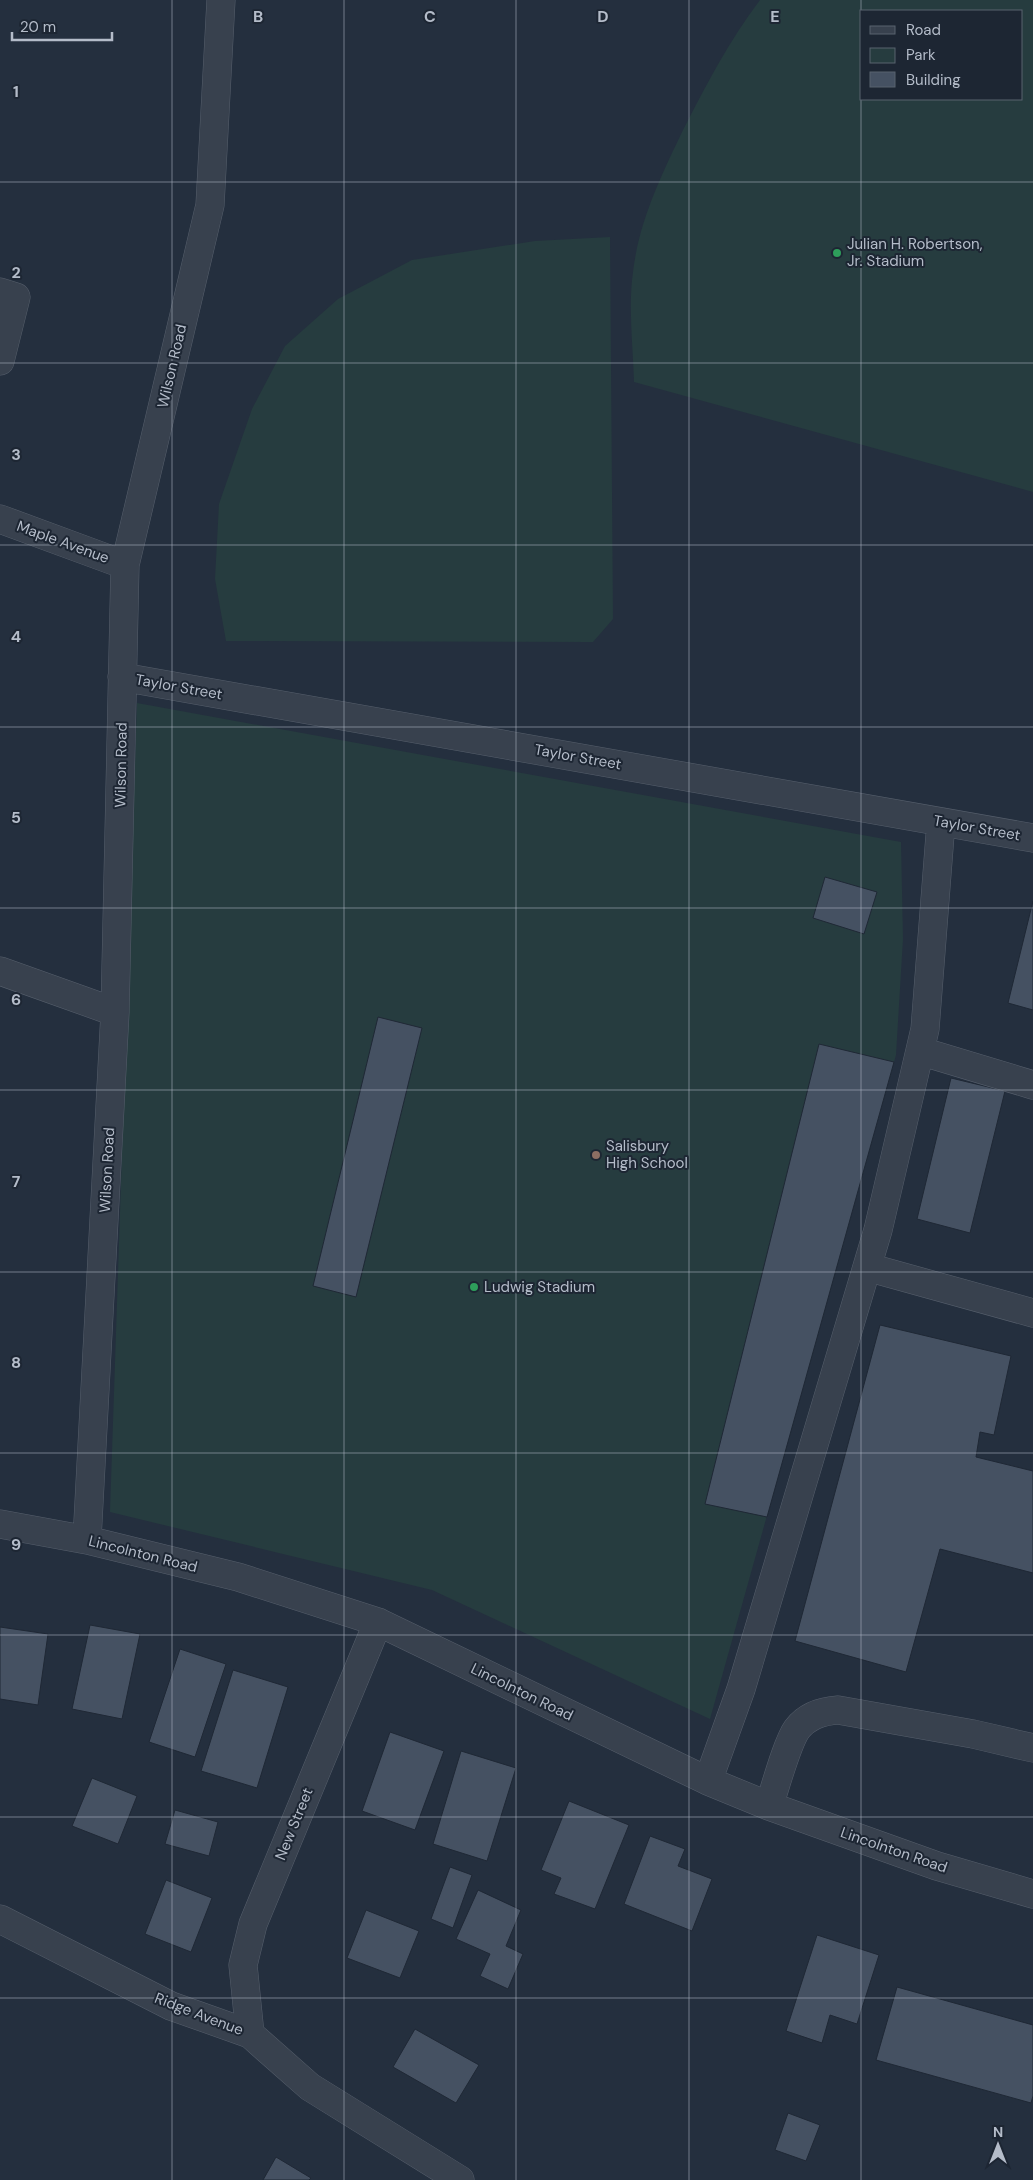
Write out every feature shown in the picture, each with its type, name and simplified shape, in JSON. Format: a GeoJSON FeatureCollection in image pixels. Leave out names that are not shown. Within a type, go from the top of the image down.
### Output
{"type":"FeatureCollection","features":[{"type":"Feature","properties":{"kind":"street","name":"Wilson Road"},"geometry":{"type":"LineString","coordinates":[[87,1540],[115,1012],[125,565],[210,205],[221,0]]}},
{"type":"Feature","properties":{"kind":"street"},"geometry":{"type":"LineString","coordinates":[[0,292],[16,297],[0,361]]}},
{"type":"Feature","properties":{"kind":"street","name":"Maple Avenue"},"geometry":{"type":"LineString","coordinates":[[0,519],[125,565]]}},
{"type":"Feature","properties":{"kind":"street","name":"Taylor Street"},"geometry":{"type":"LineString","coordinates":[[122,677],[1033,838]]}},
{"type":"Feature","properties":{"kind":"street"},"geometry":{"type":"LineString","coordinates":[[708,1781],[741,1689],[867,1266],[920,1051],[925,1029],[941,822]]}},
{"type":"Feature","properties":{"kind":"street"},"geometry":{"type":"LineString","coordinates":[[0,971],[115,1012]]}},
{"type":"Feature","properties":{"kind":"street"},"geometry":{"type":"LineString","coordinates":[[920,1051],[1033,1084]]}},
{"type":"Feature","properties":{"kind":"street"},"geometry":{"type":"LineString","coordinates":[[867,1266],[1033,1313]]}},
{"type":"Feature","properties":{"kind":"street","name":"Lincolnton Road"},"geometry":{"type":"LineString","coordinates":[[0,1524],[87,1540],[238,1577],[378,1622],[708,1781],[769,1806],[937,1866],[1033,1894]]}},
{"type":"Feature","properties":{"kind":"street","name":"New Street"},"geometry":{"type":"LineString","coordinates":[[250,2034],[244,1965],[253,1924],[378,1622]]}},
{"type":"Feature","properties":{"kind":"street"},"geometry":{"type":"LineString","coordinates":[[769,1806],[797,1730],[809,1719],[824,1711],[838,1710],[964,1732],[1033,1748]]}},
{"type":"Feature","properties":{"kind":"street","name":"Ridge Avenue"},"geometry":{"type":"LineString","coordinates":[[0,1919],[171,2006],[250,2034],[310,2087],[460,2180]]}},
{"type":"Feature","properties":{"kind":"green space","name":"Julian H. Robertson, Jr. Stadium"},"geometry":{"type":"Polygon","coordinates":[[[760,0],[1033,0],[1033,492],[634,382],[631,313],[632,286],[640,235],[652,199],[683,130],[700,96],[738,31],[760,0]]]}},
{"type":"Feature","properties":{"kind":"green space"},"geometry":{"type":"Polygon","coordinates":[[[610,237],[613,619],[593,642],[226,641],[215,579],[219,504],[252,409],[285,346],[338,299],[412,260],[535,241],[610,237]]]}},
{"type":"Feature","properties":{"kind":"green space","name":"Ludwig Stadium"},"geometry":{"type":"Polygon","coordinates":[[[137,703],[901,842],[903,939],[896,1055],[710,1719],[432,1590],[110,1512],[137,703]]]}},
{"type":"Feature","properties":{"kind":"building"},"geometry":{"type":"Polygon","coordinates":[[[825,877],[877,892],[864,934],[813,918],[825,877]]]}},
{"type":"Feature","properties":{"kind":"building"},"geometry":{"type":"Polygon","coordinates":[[[1033,901],[1033,1010],[1008,1003],[1033,901]]]}},
{"type":"Feature","properties":{"kind":"building"},"geometry":{"type":"Polygon","coordinates":[[[378,1017],[422,1028],[356,1297],[313,1286],[378,1017]]]}},
{"type":"Feature","properties":{"kind":"building"},"geometry":{"type":"Polygon","coordinates":[[[819,1044],[894,1062],[767,1517],[705,1504],[819,1044]]]}},
{"type":"Feature","properties":{"kind":"building"},"geometry":{"type":"Polygon","coordinates":[[[951,1078],[1005,1091],[970,1233],[917,1219],[951,1078]]]}},
{"type":"Feature","properties":{"kind":"building"},"geometry":{"type":"Polygon","coordinates":[[[880,1325],[1011,1356],[994,1435],[980,1432],[976,1457],[1033,1471],[1033,1573],[940,1549],[906,1672],[795,1641],[880,1325]]]}},
{"type":"Feature","properties":{"kind":"building"},"geometry":{"type":"Polygon","coordinates":[[[90,1625],[140,1634],[122,1719],[72,1709],[90,1625]]]}},
{"type":"Feature","properties":{"kind":"building"},"geometry":{"type":"Polygon","coordinates":[[[0,1627],[48,1634],[38,1705],[0,1699],[0,1627]]]}},
{"type":"Feature","properties":{"kind":"building"},"geometry":{"type":"Polygon","coordinates":[[[180,1649],[226,1664],[195,1757],[149,1742],[180,1649]]]}},
{"type":"Feature","properties":{"kind":"building"},"geometry":{"type":"Polygon","coordinates":[[[233,1670],[288,1687],[257,1788],[201,1771],[233,1670]]]}},
{"type":"Feature","properties":{"kind":"building"},"geometry":{"type":"Polygon","coordinates":[[[390,1732],[444,1751],[415,1830],[362,1811],[390,1732]]]}},
{"type":"Feature","properties":{"kind":"building"},"geometry":{"type":"Polygon","coordinates":[[[461,1751],[516,1768],[487,1861],[433,1844],[461,1751]]]}},
{"type":"Feature","properties":{"kind":"building"},"geometry":{"type":"Polygon","coordinates":[[[92,1778],[137,1796],[118,1844],[72,1826],[92,1778]]]}},
{"type":"Feature","properties":{"kind":"building"},"geometry":{"type":"Polygon","coordinates":[[[569,1801],[629,1825],[595,1909],[554,1894],[561,1878],[541,1870],[569,1801]]]}},
{"type":"Feature","properties":{"kind":"building"},"geometry":{"type":"Polygon","coordinates":[[[175,1810],[218,1822],[209,1856],[165,1844],[175,1810]]]}},
{"type":"Feature","properties":{"kind":"building"},"geometry":{"type":"Polygon","coordinates":[[[650,1836],[685,1849],[678,1866],[712,1879],[692,1931],[624,1904],[650,1836]]]}},
{"type":"Feature","properties":{"kind":"building"},"geometry":{"type":"Polygon","coordinates":[[[450,1867],[472,1875],[453,1928],[431,1919],[450,1867]]]}},
{"type":"Feature","properties":{"kind":"building"},"geometry":{"type":"Polygon","coordinates":[[[166,1880],[212,1898],[191,1952],[145,1934],[166,1880]]]}},
{"type":"Feature","properties":{"kind":"building"},"geometry":{"type":"Polygon","coordinates":[[[478,1890],[521,1910],[506,1946],[523,1954],[508,1989],[480,1976],[490,1954],[456,1939],[478,1890]]]}},
{"type":"Feature","properties":{"kind":"building"},"geometry":{"type":"Polygon","coordinates":[[[366,1910],[419,1931],[400,1978],[347,1958],[366,1910]]]}},
{"type":"Feature","properties":{"kind":"building"},"geometry":{"type":"Polygon","coordinates":[[[817,1935],[879,1955],[857,2024],[830,2015],[822,2043],[786,2031],[817,1935]]]}},
{"type":"Feature","properties":{"kind":"building"},"geometry":{"type":"Polygon","coordinates":[[[897,1987],[1033,2025],[1033,2096],[1031,2103],[876,2060],[897,1987]]]}},
{"type":"Feature","properties":{"kind":"building"},"geometry":{"type":"Polygon","coordinates":[[[415,2029],[479,2065],[456,2103],[393,2067],[415,2029]]]}},
{"type":"Feature","properties":{"kind":"building"},"geometry":{"type":"Polygon","coordinates":[[[788,2113],[820,2125],[806,2161],[775,2150],[788,2113]]]}},
{"type":"Feature","properties":{"kind":"building"},"geometry":{"type":"Polygon","coordinates":[[[276,2157],[311,2178],[309,2180],[263,2180],[276,2157]]]}},
{"type":"Feature","properties":{"kind":"place","name":"Julian H. Robertson, Jr. Stadium"},"geometry":{"type":"Point","coordinates":[837,253]}},
{"type":"Feature","properties":{"kind":"place","name":"Salisbury High School"},"geometry":{"type":"Point","coordinates":[596,1155]}},
{"type":"Feature","properties":{"kind":"place","name":"Ludwig Stadium"},"geometry":{"type":"Point","coordinates":[474,1287]}}]}
